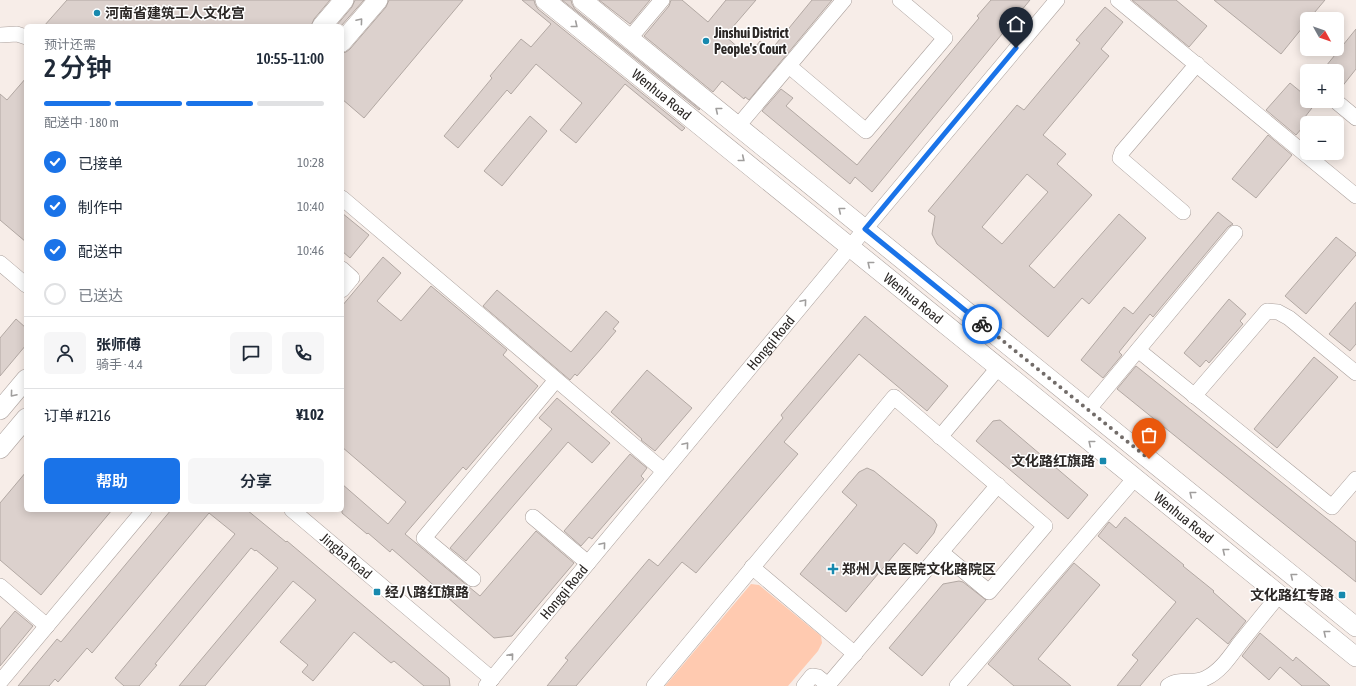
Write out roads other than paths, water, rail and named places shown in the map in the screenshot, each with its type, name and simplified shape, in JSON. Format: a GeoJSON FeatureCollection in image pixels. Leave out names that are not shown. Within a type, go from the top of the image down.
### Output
{"type":"FeatureCollection","features":[{"type":"Feature","properties":{"kind":"main road"},"geometry":{"type":"LineString","coordinates":[[324,24],[344,0]]}},
{"type":"Feature","properties":{"kind":"main road"},"geometry":{"type":"LineString","coordinates":[[344,40],[378,0]]}},
{"type":"Feature","properties":{"kind":"main road","name":"Wenhua Road"},"geometry":{"type":"LineString","coordinates":[[545,0],[1356,657]]}},
{"type":"Feature","properties":{"kind":"main road","name":"Wenhua Road"},"geometry":{"type":"LineString","coordinates":[[582,0],[1356,627]]}},
{"type":"Feature","properties":{"kind":"main road"},"geometry":{"type":"LineString","coordinates":[[0,410],[24,381]]}},
{"type":"Feature","properties":{"kind":"main road"},"geometry":{"type":"LineString","coordinates":[[0,449],[24,420]]}},
{"type":"Feature","properties":{"kind":"street"},"geometry":{"type":"LineString","coordinates":[[630,38],[662,0]]}},
{"type":"Feature","properties":{"kind":"street"},"geometry":{"type":"LineString","coordinates":[[738,126],[844,0]]}},
{"type":"Feature","properties":{"kind":"street"},"geometry":{"type":"LineString","coordinates":[[789,66],[866,131],[945,38],[900,0]]}},
{"type":"Feature","properties":{"kind":"street","name":"Hongqi Road"},"geometry":{"type":"LineString","coordinates":[[489,682],[1057,0]]}},
{"type":"Feature","properties":{"kind":"street"},"geometry":{"type":"LineString","coordinates":[[1118,0],[1356,196]]}},
{"type":"Feature","properties":{"kind":"street"},"geometry":{"type":"LineString","coordinates":[[0,35],[17,34],[24,36]]}},
{"type":"Feature","properties":{"kind":"street"},"geometry":{"type":"LineString","coordinates":[[1184,212],[1120,158],[1122,152],[1197,64]]}},
{"type":"Feature","properties":{"kind":"street"},"geometry":{"type":"LineString","coordinates":[[1344,108],[1356,118]]}},
{"type":"Feature","properties":{"kind":"street"},"geometry":{"type":"LineString","coordinates":[[344,200],[664,471]]}},
{"type":"Feature","properties":{"kind":"street"},"geometry":{"type":"LineString","coordinates":[[1088,410],[1235,233]]}},
{"type":"Feature","properties":{"kind":"street"},"geometry":{"type":"LineString","coordinates":[[0,263],[24,283]]}},
{"type":"Feature","properties":{"kind":"street"},"geometry":{"type":"LineString","coordinates":[[344,271],[352,278],[344,288]]}},
{"type":"Feature","properties":{"kind":"street"},"geometry":{"type":"LineString","coordinates":[[1194,396],[1267,311],[1278,312],[1289,318],[1356,373]]}},
{"type":"Feature","properties":{"kind":"street"},"geometry":{"type":"LineString","coordinates":[[1138,350],[1332,508],[1356,479]]}},
{"type":"Feature","properties":{"kind":"street"},"geometry":{"type":"LineString","coordinates":[[940,436],[998,368]]}},
{"type":"Feature","properties":{"kind":"street"},"geometry":{"type":"LineString","coordinates":[[473,579],[424,538],[556,380]]}},
{"type":"Feature","properties":{"kind":"street"},"geometry":{"type":"LineString","coordinates":[[654,686],[894,397],[1045,526],[988,592],[941,552]]}},
{"type":"Feature","properties":{"kind":"street"},"geometry":{"type":"LineString","coordinates":[[958,686],[1135,478]]}},
{"type":"Feature","properties":{"kind":"street"},"geometry":{"type":"LineString","coordinates":[[804,686],[812,676],[818,677],[829,686],[998,485]]}},
{"type":"Feature","properties":{"kind":"street"},"geometry":{"type":"LineString","coordinates":[[0,682],[142,512]]}},
{"type":"Feature","properties":{"kind":"street","name":"Jingba Road"},"geometry":{"type":"LineString","coordinates":[[294,512],[489,682]]}},
{"type":"Feature","properties":{"kind":"street"},"geometry":{"type":"LineString","coordinates":[[533,517],[588,563]]}},
{"type":"Feature","properties":{"kind":"street"},"geometry":{"type":"LineString","coordinates":[[752,567],[855,654]]}},
{"type":"Feature","properties":{"kind":"street"},"geometry":{"type":"LineString","coordinates":[[0,586],[47,626]]}},
{"type":"Feature","properties":{"kind":"street"},"geometry":{"type":"LineString","coordinates":[[1168,686],[1178,682],[1197,682],[1208,678],[1222,665],[1279,595]]}},
{"type":"Feature","properties":{"kind":"place","name":"河南省建筑工人文化宫"},"geometry":{"type":"Point","coordinates":[97,13]}},
{"type":"Feature","properties":{"kind":"place","name":"Jinshui District People's Court"},"geometry":{"type":"Point","coordinates":[706,41]}},
{"type":"Feature","properties":{"kind":"place","name":"文化路红旗路"},"geometry":{"type":"Point","coordinates":[1103,461]}},
{"type":"Feature","properties":{"kind":"place","name":"郑州人民医院文化路院区"},"geometry":{"type":"Point","coordinates":[833,569]}},
{"type":"Feature","properties":{"kind":"place","name":"经八路红旗路"},"geometry":{"type":"Point","coordinates":[377,592]}},
{"type":"Feature","properties":{"kind":"place","name":"文化路红专路"},"geometry":{"type":"Point","coordinates":[1342,595]}}]}
